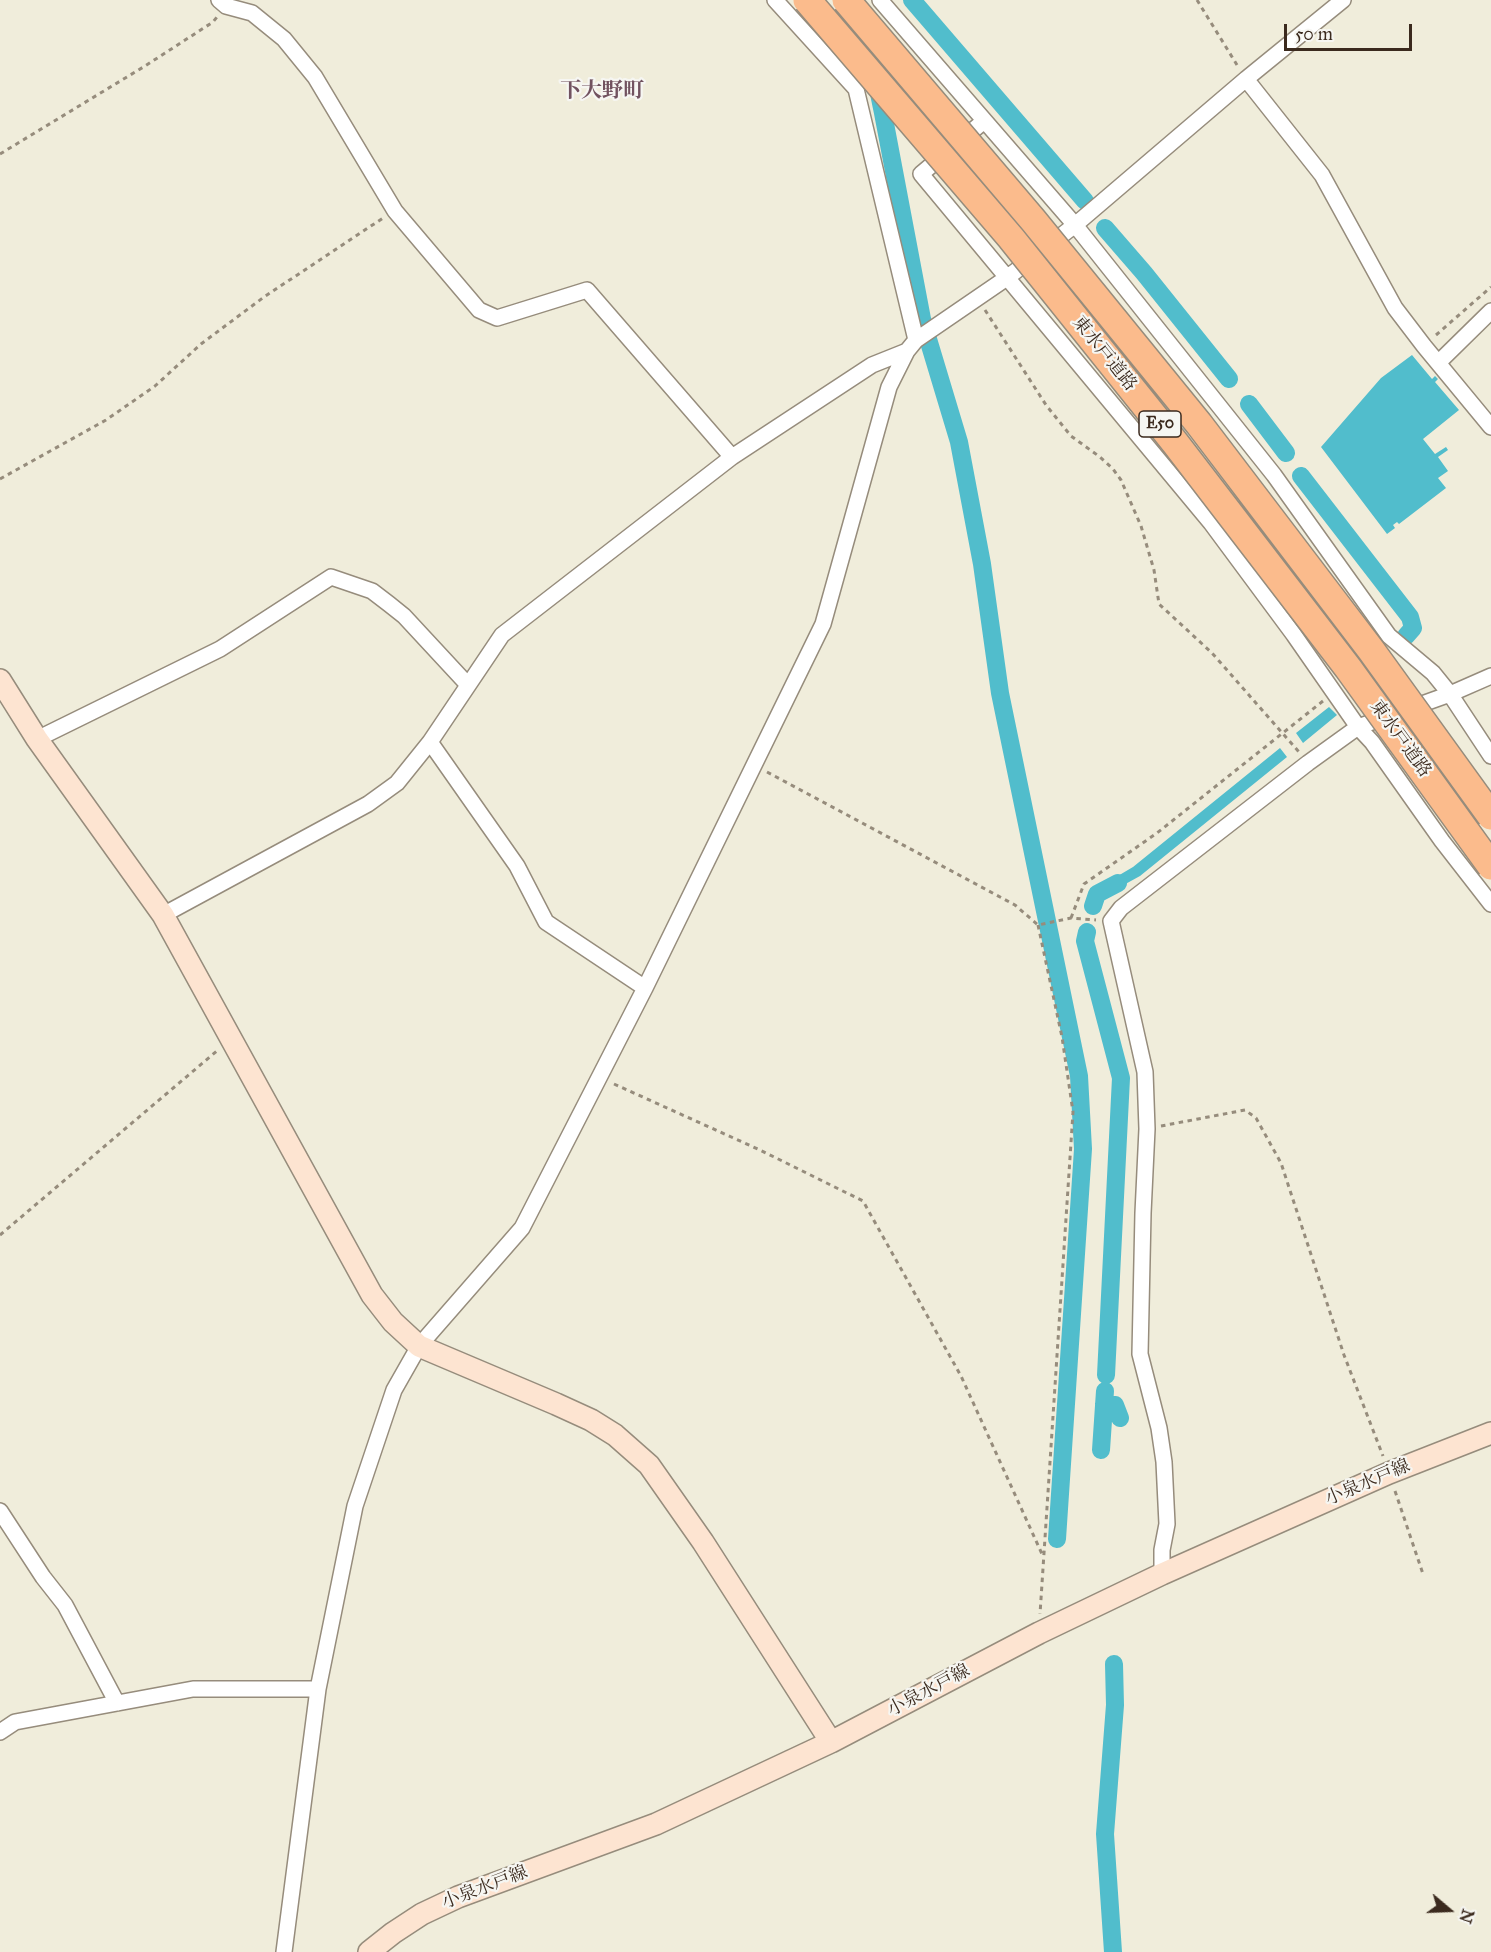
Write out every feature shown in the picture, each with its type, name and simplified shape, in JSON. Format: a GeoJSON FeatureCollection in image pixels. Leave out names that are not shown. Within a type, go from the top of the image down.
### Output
{"type":"FeatureCollection","features":[{"type":"Feature","properties":{"kind":"highway","name":"東水戸道路"},"geometry":{"type":"LineString","coordinates":[[807,0],[1011,238],[1169,435],[1348,668],[1491,866]]}},
{"type":"Feature","properties":{"kind":"highway","name":"東水戸道路"},"geometry":{"type":"LineString","coordinates":[[846,0],[1033,220],[1199,424],[1371,650],[1491,816]]}},
{"type":"Feature","properties":{"kind":"street"},"geometry":{"type":"LineString","coordinates":[[284,1952],[318,1689],[355,1506],[394,1390],[419,1346],[522,1228],[645,988],[823,624],[889,387],[914,343],[856,89],[775,0]]}},
{"type":"Feature","properties":{"kind":"street"},"geometry":{"type":"LineString","coordinates":[[880,0],[1075,225],[1274,475],[1389,636],[1433,673],[1450,694],[1491,756]]}},
{"type":"Feature","properties":{"kind":"street"},"geometry":{"type":"LineString","coordinates":[[163,915],[368,804],[397,783],[430,742],[502,635],[732,457],[872,365],[914,343],[1008,277],[1075,225],[1246,79],[1343,0]]}},
{"type":"Feature","properties":{"kind":"street"},"geometry":{"type":"LineString","coordinates":[[223,3],[252,13],[284,39],[315,77],[395,210],[479,310],[497,318],[587,290],[732,457]]}},
{"type":"Feature","properties":{"kind":"street"},"geometry":{"type":"LineString","coordinates":[[1246,79],[1322,175],[1395,308],[1491,427]]}},
{"type":"Feature","properties":{"kind":"street"},"geometry":{"type":"LineString","coordinates":[[984,121],[921,174],[1210,523],[1294,635],[1358,727],[1372,742],[1491,904]]}},
{"type":"Feature","properties":{"kind":"street"},"geometry":{"type":"LineString","coordinates":[[1438,363],[1491,311]]}},
{"type":"Feature","properties":{"kind":"street"},"geometry":{"type":"LineString","coordinates":[[38,739],[220,648],[331,577],[372,591],[389,604],[404,616],[468,684]]}},
{"type":"Feature","properties":{"kind":"street"},"geometry":{"type":"LineString","coordinates":[[1162,1574],[1162,1550],[1167,1524],[1164,1462],[1159,1428],[1140,1354],[1147,1129],[1145,1072],[1111,921],[1121,908],[1358,727],[1450,694],[1491,676]]}},
{"type":"Feature","properties":{"kind":"street"},"geometry":{"type":"LineString","coordinates":[[0,680],[38,739],[163,915],[372,1295],[393,1322],[419,1346],[591,1420],[615,1435],[649,1465],[703,1542],[831,1742]]}},
{"type":"Feature","properties":{"kind":"street"},"geometry":{"type":"LineString","coordinates":[[430,742],[517,866],[546,922],[645,988]]}},
{"type":"Feature","properties":{"kind":"street","name":"小泉水戸線"},"geometry":{"type":"LineString","coordinates":[[369,1952],[422,1914],[458,1897],[656,1824],[831,1742],[1039,1633],[1162,1574],[1389,1473],[1491,1433]]}},
{"type":"Feature","properties":{"kind":"street"},"geometry":{"type":"LineString","coordinates":[[0,1511],[43,1577],[65,1605],[117,1704]]}},
{"type":"Feature","properties":{"kind":"street"},"geometry":{"type":"LineString","coordinates":[[0,1732],[15,1722],[193,1689],[318,1689]]}},
{"type":"Feature","properties":{"kind":"path"},"geometry":{"type":"LineString","coordinates":[[1197,0],[1246,79]]}},
{"type":"Feature","properties":{"kind":"path"},"geometry":{"type":"LineString","coordinates":[[0,154],[213,22],[223,3]]}},
{"type":"Feature","properties":{"kind":"path"},"geometry":{"type":"LineString","coordinates":[[0,479],[106,420],[155,386],[201,344],[264,297],[395,210]]}},
{"type":"Feature","properties":{"kind":"path"},"geometry":{"type":"LineString","coordinates":[[1424,346],[1491,287]]}},
{"type":"Feature","properties":{"kind":"path"},"geometry":{"type":"LineString","coordinates":[[978,299],[1046,405],[1071,436],[1100,457],[1121,480],[1141,526],[1154,570],[1159,604],[1212,653],[1308,763]]}},
{"type":"Feature","properties":{"kind":"path"},"geometry":{"type":"LineString","coordinates":[[1071,918],[1084,884],[1157,833],[1334,693]]}},
{"type":"Feature","properties":{"kind":"path"},"geometry":{"type":"LineString","coordinates":[[754,766],[854,817],[1015,905],[1038,925],[1062,1037],[1073,1112],[1039,1633]]}},
{"type":"Feature","properties":{"kind":"path"},"geometry":{"type":"LineString","coordinates":[[1038,925],[1071,918],[1111,921]]}},
{"type":"Feature","properties":{"kind":"path"},"geometry":{"type":"LineString","coordinates":[[0,1235],[231,1039]]}},
{"type":"Feature","properties":{"kind":"path"},"geometry":{"type":"LineString","coordinates":[[600,1078],[760,1150],[863,1201],[961,1376],[1043,1556]]}},
{"type":"Feature","properties":{"kind":"path"},"geometry":{"type":"LineString","coordinates":[[1147,1129],[1245,1110],[1256,1118],[1281,1163],[1344,1355],[1389,1473],[1423,1574]]}},
{"type":"Feature","properties":{"kind":"water"},"geometry":{"type":"Polygon","coordinates":[[[1412,355],[1432,379],[1435,376],[1438,379],[1435,382],[1459,410],[1423,439],[1435,454],[1446,447],[1448,450],[1438,457],[1448,471],[1438,478],[1446,488],[1399,524],[1397,522],[1393,525],[1395,528],[1387,534],[1321,447],[1381,378],[1412,355]]]}},
{"type":"Feature","properties":{"kind":"water"},"geometry":{"type":"Polygon","coordinates":[[[1329,707],[1337,715],[1303,743],[1296,733],[1329,707]]]}},
{"type":"Feature","properties":{"kind":"water"},"geometry":{"type":"Polygon","coordinates":[[[1280,748],[1287,757],[1140,876],[1100,898],[1094,890],[1133,867],[1280,748]]]}},
{"type":"Feature","properties":{"kind":"waterway"},"geometry":{"type":"LineString","coordinates":[[912,0],[1085,201]]}},
{"type":"Feature","properties":{"kind":"waterway"},"geometry":{"type":"LineString","coordinates":[[865,25],[922,319],[959,442],[982,564],[1000,693],[1079,1076],[1083,1149],[1057,1539]]}},
{"type":"Feature","properties":{"kind":"waterway"},"geometry":{"type":"LineString","coordinates":[[1105,228],[1229,379]]}},
{"type":"Feature","properties":{"kind":"waterway"},"geometry":{"type":"LineString","coordinates":[[1249,404],[1286,453]]}},
{"type":"Feature","properties":{"kind":"waterway"},"geometry":{"type":"LineString","coordinates":[[1301,476],[1410,617],[1413,628],[1406,636]]}},
{"type":"Feature","properties":{"kind":"waterway"},"geometry":{"type":"LineString","coordinates":[[1093,906],[1097,894],[1118,883]]}},
{"type":"Feature","properties":{"kind":"waterway"},"geometry":{"type":"LineString","coordinates":[[1087,932],[1085,941],[1121,1078],[1106,1375]]}},
{"type":"Feature","properties":{"kind":"waterway"},"geometry":{"type":"LineString","coordinates":[[1101,1450],[1105,1391]]}},
{"type":"Feature","properties":{"kind":"waterway"},"geometry":{"type":"LineString","coordinates":[[1104,1404],[1115,1405],[1120,1418]]}},
{"type":"Feature","properties":{"kind":"waterway"},"geometry":{"type":"LineString","coordinates":[[1113,1952],[1105,1834],[1115,1705],[1114,1664]]}},
{"type":"Feature","properties":{"kind":"district","name":"下大野町"},"geometry":{"type":"Point","coordinates":[602,92]}}]}
